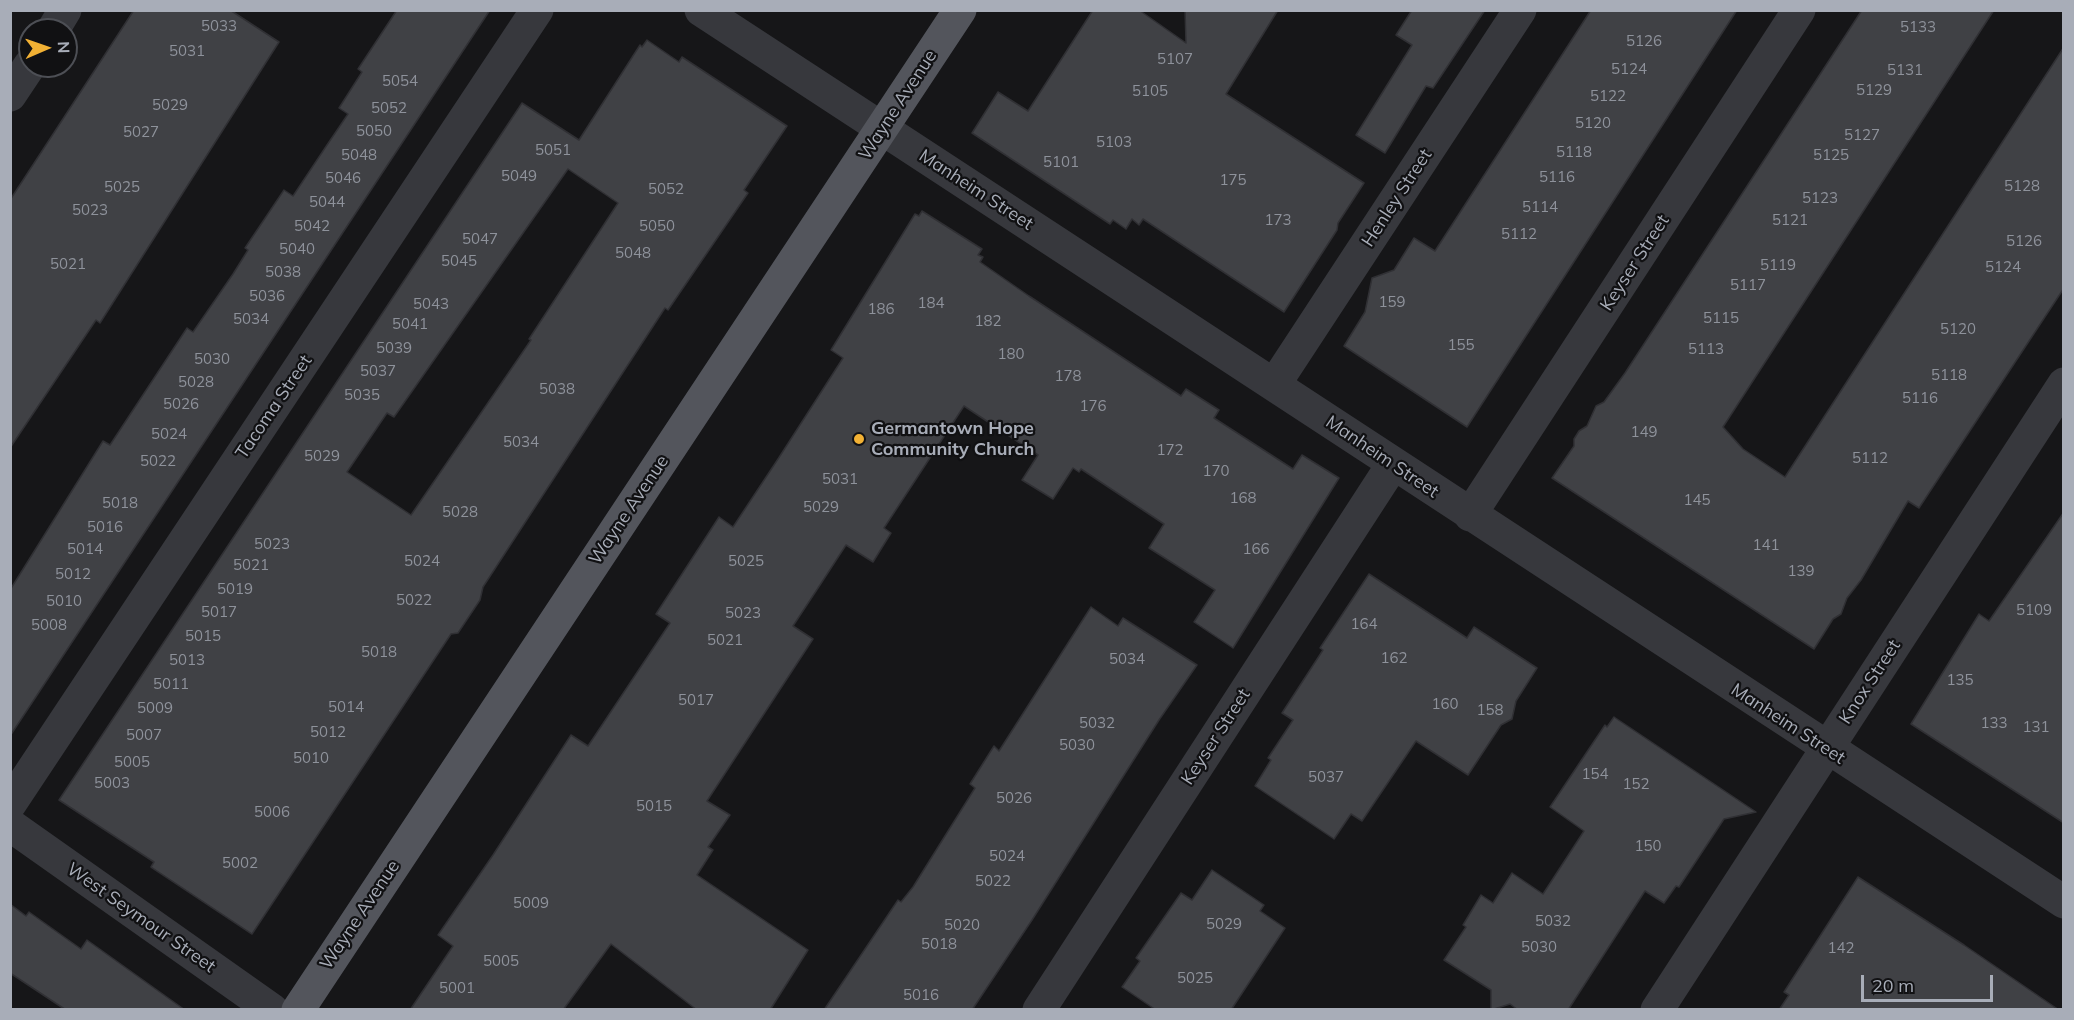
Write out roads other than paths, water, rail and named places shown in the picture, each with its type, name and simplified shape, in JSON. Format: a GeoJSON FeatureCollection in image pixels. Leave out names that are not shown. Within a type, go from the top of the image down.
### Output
{"type":"FeatureCollection","features":[{"type":"Feature","properties":{"kind":"main road","name":"Wayne Avenue"},"geometry":{"type":"LineString","coordinates":[[298,1010],[960,10]]}},
{"type":"Feature","properties":{"kind":"street","name":"Tacoma Street"},"geometry":{"type":"LineString","coordinates":[[10,804],[537,10]]}},
{"type":"Feature","properties":{"kind":"street","name":"Manheim Street"},"geometry":{"type":"LineString","coordinates":[[701,10],[1826,749],[2064,902]]}},
{"type":"Feature","properties":{"kind":"street","name":"Henley Street"},"geometry":{"type":"LineString","coordinates":[[1274,385],[1520,10]]}},
{"type":"Feature","properties":{"kind":"street","name":"Keyser Street"},"geometry":{"type":"LineString","coordinates":[[1470,515],[1799,10]]}},
{"type":"Feature","properties":{"kind":"street"},"geometry":{"type":"LineString","coordinates":[[10,95],[21,78]]}},
{"type":"Feature","properties":{"kind":"street","name":"Knox Street"},"geometry":{"type":"LineString","coordinates":[[1657,1010],[2064,384]]}},
{"type":"Feature","properties":{"kind":"street","name":"Keyser Street"},"geometry":{"type":"LineString","coordinates":[[1038,1010],[1394,464]]}},
{"type":"Feature","properties":{"kind":"street","name":"West Seymour Street"},"geometry":{"type":"LineString","coordinates":[[10,825],[272,1010]]}},
{"type":"Feature","properties":{"kind":"place","name":"Germantown Hope Community Church"},"geometry":{"type":"Point","coordinates":[859,439]}}]}
